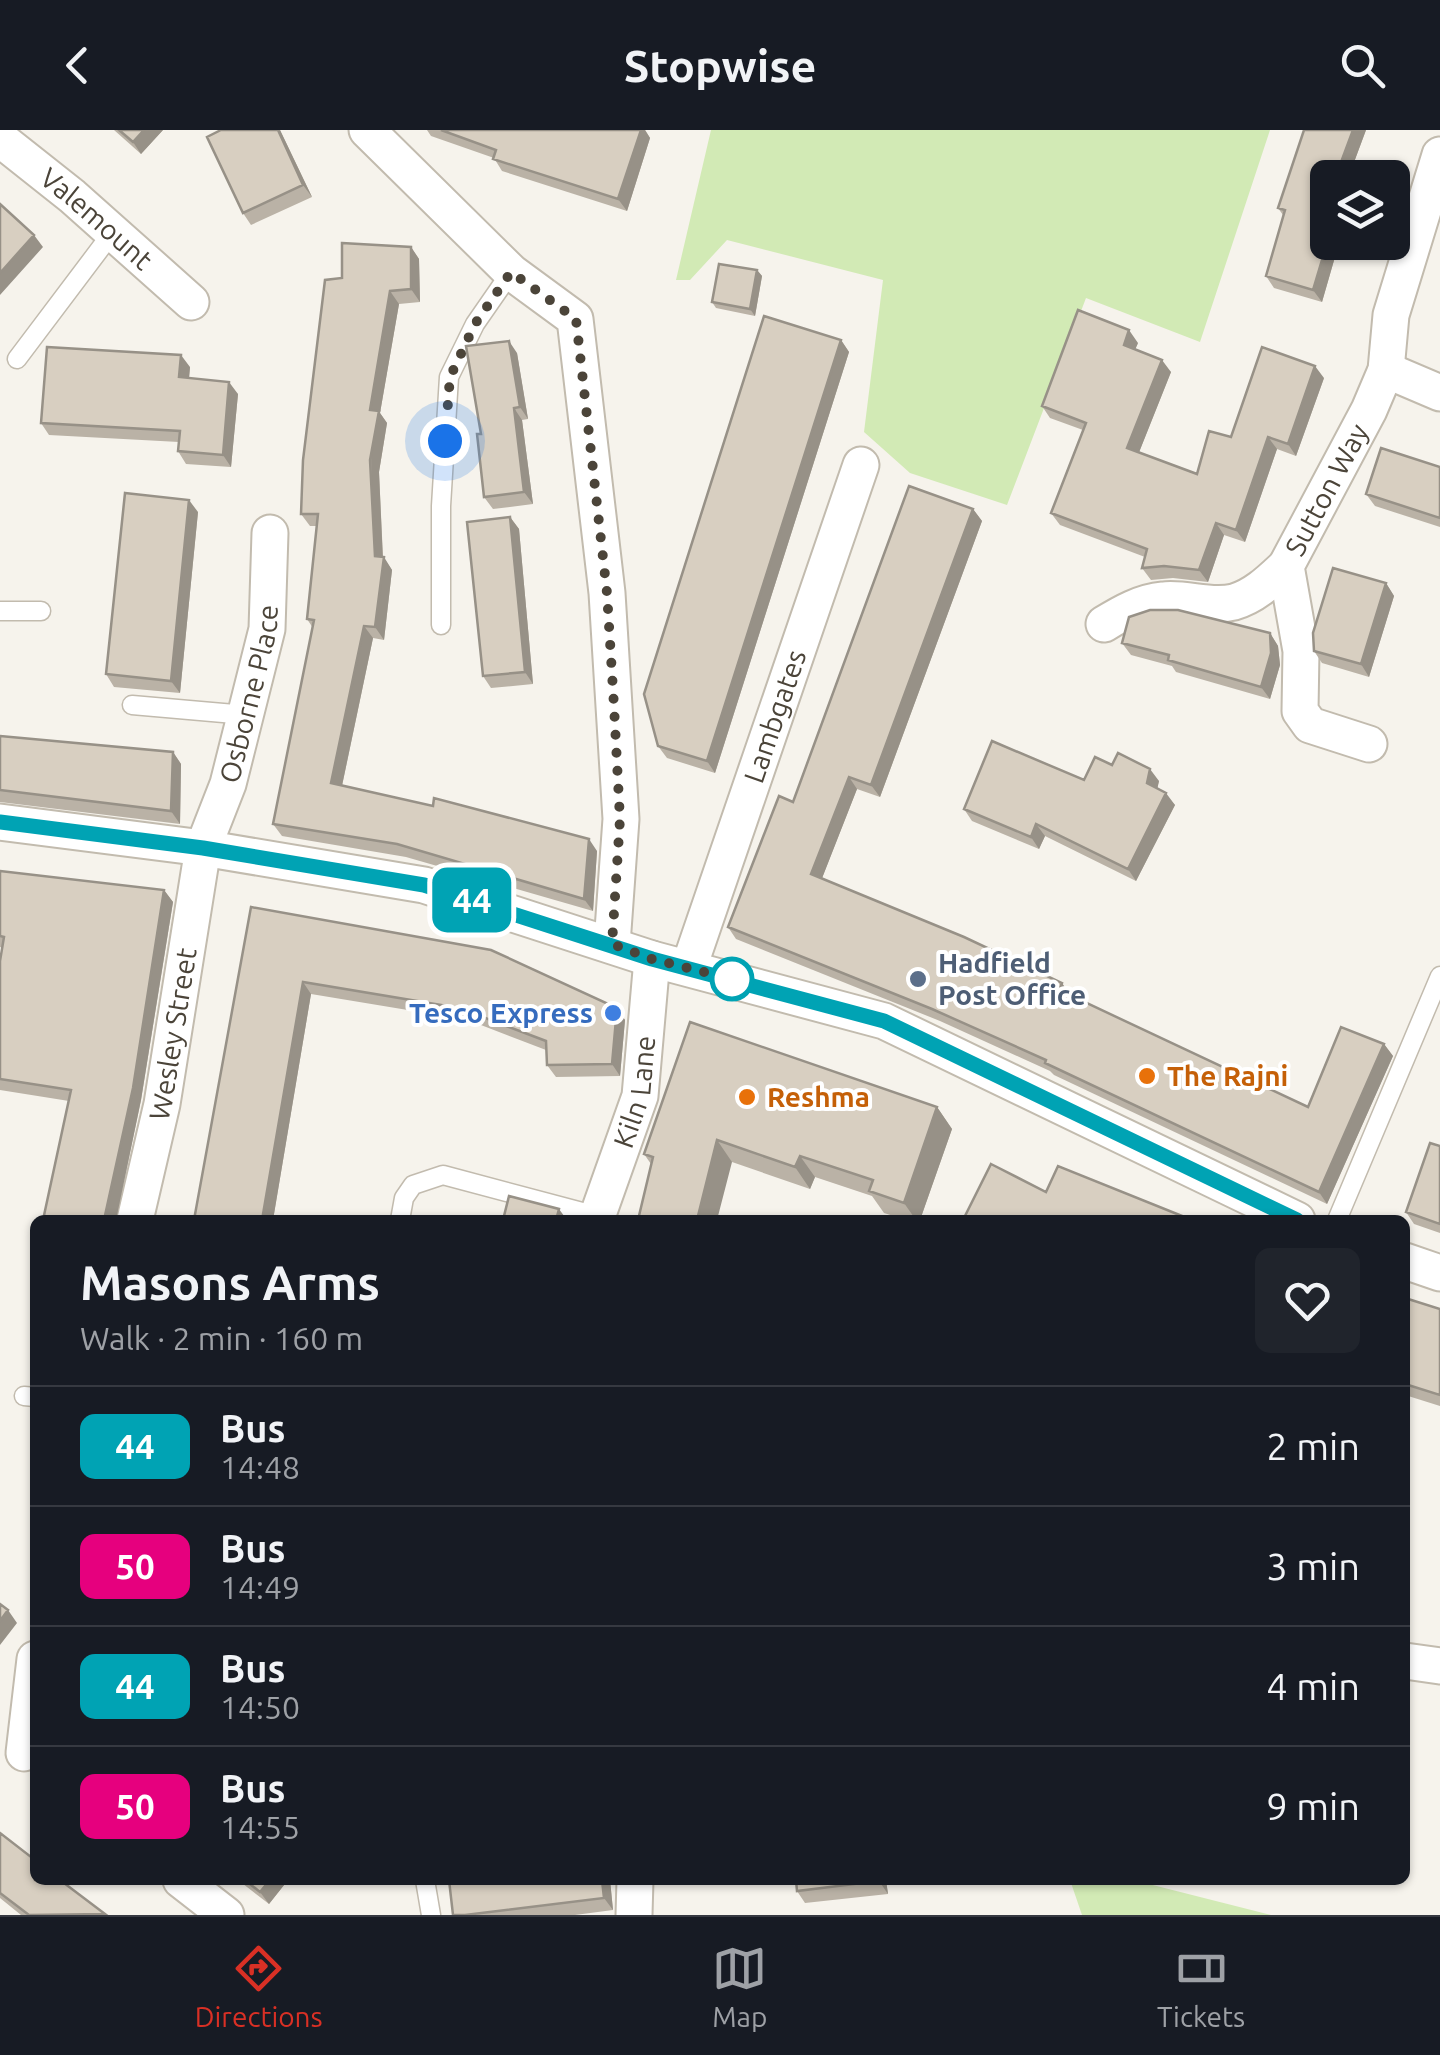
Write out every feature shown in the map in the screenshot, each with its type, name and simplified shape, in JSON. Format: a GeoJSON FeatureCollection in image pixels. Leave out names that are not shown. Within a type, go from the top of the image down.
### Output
{"type":"FeatureCollection","features":[{"type":"Feature","properties":{"kind":"street"},"geometry":{"type":"LineString","coordinates":[[366,130],[511,272],[576,319],[608,612],[620,819],[612,944]]}},
{"type":"Feature","properties":{"kind":"street","name":"Valemount"},"geometry":{"type":"LineString","coordinates":[[0,139],[72,196],[191,302]]}},
{"type":"Feature","properties":{"kind":"street","name":"Sutton Way"},"geometry":{"type":"LineString","coordinates":[[1369,744],[1310,725],[1300,711],[1302,651],[1286,566],[1369,410],[1386,370],[1391,316],[1431,220],[1440,155]]}},
{"type":"Feature","properties":{"kind":"street"},"geometry":{"type":"LineString","coordinates":[[1386,370],[1440,393]]}},
{"type":"Feature","properties":{"kind":"street","name":"Lambgates"},"geometry":{"type":"LineString","coordinates":[[690,967],[860,465]]}},
{"type":"Feature","properties":{"kind":"street","name":"Osborne Place"},"geometry":{"type":"LineString","coordinates":[[203,848],[228,784],[267,628],[270,533]]}},
{"type":"Feature","properties":{"kind":"street"},"geometry":{"type":"LineString","coordinates":[[1104,624],[1129,608],[1164,599],[1201,604],[1235,602],[1261,589],[1286,566]]}},
{"type":"Feature","properties":{"kind":"street"},"geometry":{"type":"LineString","coordinates":[[0,822],[203,848],[424,885],[652,959],[884,1021],[1287,1215]]}},
{"type":"Feature","properties":{"kind":"street","name":"Wesley Street"},"geometry":{"type":"LineString","coordinates":[[137,1215],[162,1104],[203,848]]}},
{"type":"Feature","properties":{"kind":"street","name":"Kiln Lane"},"geometry":{"type":"LineString","coordinates":[[598,1215],[640,1096],[652,959]]}},
{"type":"Feature","properties":{"kind":"street"},"geometry":{"type":"LineString","coordinates":[[1410,1263],[1440,1273]]}},
{"type":"Feature","properties":{"kind":"street"},"geometry":{"type":"LineString","coordinates":[[1410,1661],[1440,1666]]}},
{"type":"Feature","properties":{"kind":"street"},"geometry":{"type":"LineString","coordinates":[[20,1750],[30,1689]]}},
{"type":"Feature","properties":{"kind":"street"},"geometry":{"type":"LineString","coordinates":[[187,1885],[226,1915]]}},
{"type":"Feature","properties":{"kind":"street"},"geometry":{"type":"LineString","coordinates":[[634,1885],[634,1915]]}},
{"type":"Feature","properties":{"kind":"lane"},"geometry":{"type":"LineString","coordinates":[[17,358],[112,234]]}},
{"type":"Feature","properties":{"kind":"lane"},"geometry":{"type":"LineString","coordinates":[[441,625],[441,506],[450,377],[475,324],[511,272]]}},
{"type":"Feature","properties":{"kind":"lane"},"geometry":{"type":"LineString","coordinates":[[0,611],[41,611]]}},
{"type":"Feature","properties":{"kind":"lane"},"geometry":{"type":"LineString","coordinates":[[132,705],[246,715]]}},
{"type":"Feature","properties":{"kind":"lane"},"geometry":{"type":"LineString","coordinates":[[1339,1215],[1440,976]]}},
{"type":"Feature","properties":{"kind":"lane"},"geometry":{"type":"LineString","coordinates":[[401,1215],[412,1185],[443,1175],[586,1215]]}},
{"type":"Feature","properties":{"kind":"lane"},"geometry":{"type":"LineString","coordinates":[[425,1885],[431,1915]]}},
{"type":"Feature","properties":{"kind":"green space"},"geometry":{"type":"Polygon","coordinates":[[[711,130],[1270,130],[1200,342],[1086,298],[1007,505],[910,473],[864,432],[883,280],[727,240],[690,280],[676,280],[711,130]]]}},
{"type":"Feature","properties":{"kind":"green space"},"geometry":{"type":"Polygon","coordinates":[[[1072,1885],[1153,1885],[1271,1915],[1082,1915],[1072,1885]]]}},
{"type":"Feature","properties":{"kind":"building"},"geometry":{"type":"Polygon","coordinates":[[[119,130],[144,130],[133,142],[119,130]]]}},
{"type":"Feature","properties":{"kind":"building"},"geometry":{"type":"Polygon","coordinates":[[[221,130],[278,130],[303,185],[243,213],[207,137],[221,130]]]}},
{"type":"Feature","properties":{"kind":"building"},"geometry":{"type":"Polygon","coordinates":[[[441,130],[641,130],[618,199],[493,159],[496,150],[441,130]]]}},
{"type":"Feature","properties":{"kind":"building"},"geometry":{"type":"Polygon","coordinates":[[[1304,130],[1353,130],[1342,160],[1310,160],[1310,260],[1322,260],[1313,290],[1266,276],[1285,210],[1278,208],[1304,130]]]}},
{"type":"Feature","properties":{"kind":"building"},"geometry":{"type":"Polygon","coordinates":[[[0,204],[34,235],[0,273],[0,204]]]}},
{"type":"Feature","properties":{"kind":"building"},"geometry":{"type":"Polygon","coordinates":[[[342,243],[411,247],[411,289],[390,291],[370,410],[379,411],[370,460],[375,556],[384,557],[375,627],[364,626],[331,783],[433,806],[434,798],[589,839],[584,899],[397,844],[273,824],[314,620],[307,619],[318,514],[301,514],[303,460],[325,280],[342,278],[342,243]]]}},
{"type":"Feature","properties":{"kind":"building"},"geometry":{"type":"Polygon","coordinates":[[[719,264],[757,270],[750,309],[712,302],[719,264]]]}},
{"type":"Feature","properties":{"kind":"building"},"geometry":{"type":"Polygon","coordinates":[[[1078,310],[1129,330],[1124,345],[1162,360],[1127,448],[1197,474],[1209,431],[1231,437],[1262,347],[1315,366],[1288,444],[1268,437],[1236,530],[1216,523],[1199,570],[1142,568],[1147,549],[1051,513],[1086,423],[1042,406],[1078,310]]]}},
{"type":"Feature","properties":{"kind":"building"},"geometry":{"type":"Polygon","coordinates":[[[764,316],[841,340],[707,761],[658,746],[644,694],[764,316]]]}},
{"type":"Feature","properties":{"kind":"building"},"geometry":{"type":"Polygon","coordinates":[[[509,341],[520,407],[514,408],[524,492],[484,497],[477,434],[481,434],[466,346],[509,341]]]}},
{"type":"Feature","properties":{"kind":"building"},"geometry":{"type":"Polygon","coordinates":[[[47,347],[181,355],[179,377],[229,382],[223,455],[178,451],[180,431],[41,423],[47,347]]]}},
{"type":"Feature","properties":{"kind":"building"},"geometry":{"type":"Polygon","coordinates":[[[1381,448],[1440,467],[1440,518],[1366,494],[1381,448]]]}},
{"type":"Feature","properties":{"kind":"building"},"geometry":{"type":"Polygon","coordinates":[[[909,486],[973,509],[871,785],[849,777],[811,874],[964,937],[1062,983],[1059,990],[1308,1107],[1341,1027],[1384,1044],[1319,1192],[1045,1063],[1046,1060],[932,1009],[728,927],[779,796],[793,802],[909,486]]]}},
{"type":"Feature","properties":{"kind":"building"},"geometry":{"type":"Polygon","coordinates":[[[125,493],[189,500],[171,681],[106,674],[125,493]]]}},
{"type":"Feature","properties":{"kind":"building"},"geometry":{"type":"Polygon","coordinates":[[[510,517],[525,672],[483,676],[467,522],[510,517]]]}},
{"type":"Feature","properties":{"kind":"building"},"geometry":{"type":"Polygon","coordinates":[[[1333,568],[1386,583],[1361,664],[1314,651],[1313,633],[1333,568]]]}},
{"type":"Feature","properties":{"kind":"building"},"geometry":{"type":"Polygon","coordinates":[[[1150,610],[1178,610],[1270,633],[1271,653],[1261,687],[1122,643],[1129,617],[1150,610]]]}},
{"type":"Feature","properties":{"kind":"building"},"geometry":{"type":"Polygon","coordinates":[[[0,736],[173,752],[171,811],[0,790],[0,736]]]}},
{"type":"Feature","properties":{"kind":"building"},"geometry":{"type":"Polygon","coordinates":[[[992,741],[1084,780],[1095,757],[1112,765],[1118,753],[1150,769],[1147,783],[1166,793],[1128,869],[1036,824],[1031,837],[964,809],[992,741]]]}},
{"type":"Feature","properties":{"kind":"building"},"geometry":{"type":"Polygon","coordinates":[[[0,871],[164,890],[133,1088],[105,1215],[44,1215],[71,1090],[0,1079],[0,961],[4,937],[0,936],[0,871]]]}},
{"type":"Feature","properties":{"kind":"building"},"geometry":{"type":"Polygon","coordinates":[[[251,907],[491,950],[617,1008],[612,1064],[547,1065],[546,1041],[459,1008],[303,982],[263,1215],[195,1215],[251,907]]]}},
{"type":"Feature","properties":{"kind":"building"},"geometry":{"type":"Polygon","coordinates":[[[690,1022],[937,1107],[904,1203],[869,1191],[873,1180],[800,1156],[795,1167],[717,1140],[698,1215],[639,1215],[653,1157],[644,1154],[690,1022]]]}},
{"type":"Feature","properties":{"kind":"building"},"geometry":{"type":"Polygon","coordinates":[[[1430,1143],[1440,1146],[1440,1224],[1406,1212],[1430,1143]]]}},
{"type":"Feature","properties":{"kind":"building"},"geometry":{"type":"Polygon","coordinates":[[[991,1164],[1046,1192],[1058,1166],[1180,1215],[966,1215],[991,1164]]]}},
{"type":"Feature","properties":{"kind":"building"},"geometry":{"type":"Polygon","coordinates":[[[509,1196],[559,1209],[557,1215],[504,1215],[509,1196]]]}},
{"type":"Feature","properties":{"kind":"building"},"geometry":{"type":"Polygon","coordinates":[[[1410,1300],[1440,1309],[1440,1395],[1410,1386],[1410,1300]]]}},
{"type":"Feature","properties":{"kind":"building"},"geometry":{"type":"Polygon","coordinates":[[[0,1604],[8,1610],[0,1621],[0,1604]]]}},
{"type":"Feature","properties":{"kind":"building"},"geometry":{"type":"Polygon","coordinates":[[[0,1833],[30,1856],[30,1885],[67,1885],[105,1914],[29,1915],[0,1893],[0,1833]]]}},
{"type":"Feature","properties":{"kind":"building"},"geometry":{"type":"Polygon","coordinates":[[[450,1885],[603,1885],[604,1898],[453,1915],[450,1885]]]}},
{"type":"Feature","properties":{"kind":"building"},"geometry":{"type":"Polygon","coordinates":[[[796,1885],[846,1885],[797,1891],[796,1885]]]}},
{"type":"Feature","properties":{"kind":"bus line","name":"44"},"geometry":{"type":"LineString","coordinates":[[0,822],[203,848],[424,885],[652,959],[884,1021],[1286,1215]]}},
{"type":"Feature","properties":{"kind":"place","name":"Hadfield Post Office"},"geometry":{"type":"Point","coordinates":[918,979]}},
{"type":"Feature","properties":{"kind":"place","name":"Tesco Express"},"geometry":{"type":"Point","coordinates":[613,1013]}},
{"type":"Feature","properties":{"kind":"place","name":"The Rajni"},"geometry":{"type":"Point","coordinates":[1147,1076]}},
{"type":"Feature","properties":{"kind":"place","name":"Reshma"},"geometry":{"type":"Point","coordinates":[747,1097]}},
{"type":"Feature","properties":{"kind":"route"},"geometry":{"type":"LineString","coordinates":[[445,441],[450,377],[460,349],[511,272],[576,319],[607,593],[614,706],[620,819],[612,944],[652,959],[732,979]]}}]}
